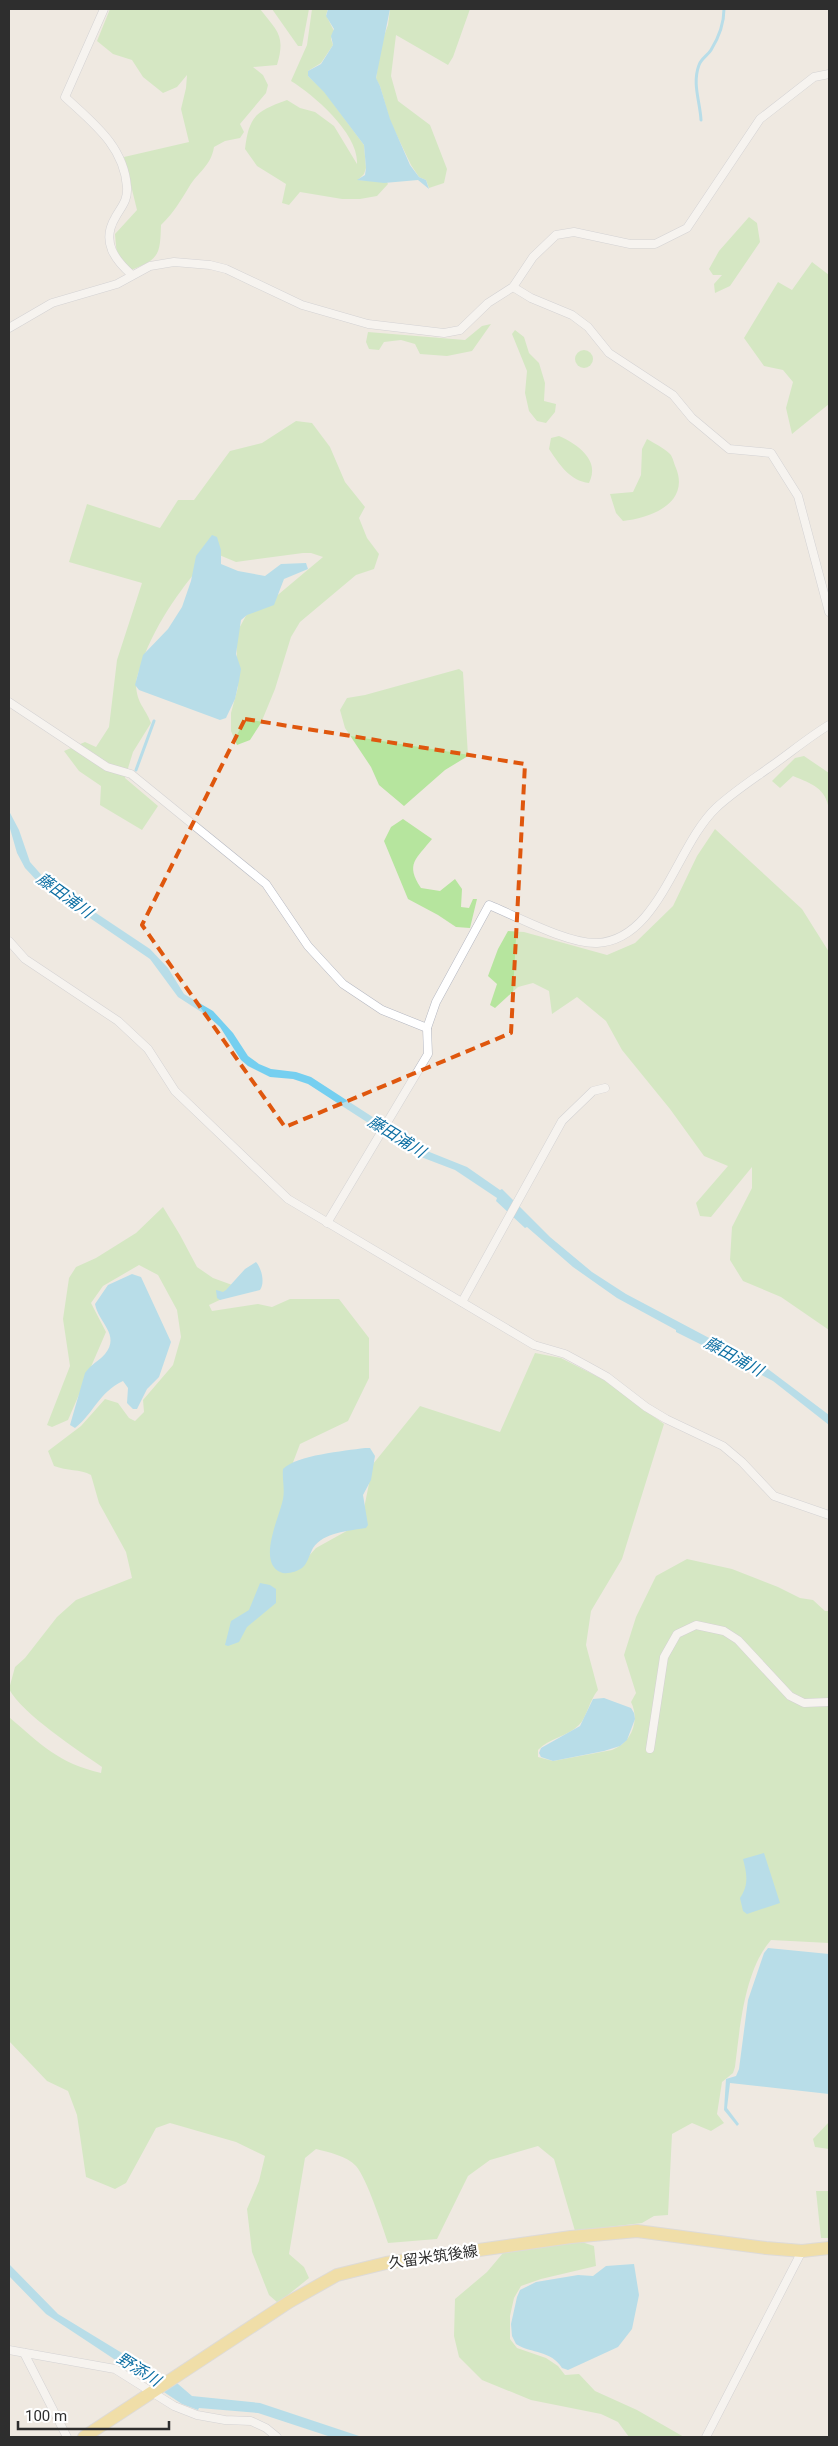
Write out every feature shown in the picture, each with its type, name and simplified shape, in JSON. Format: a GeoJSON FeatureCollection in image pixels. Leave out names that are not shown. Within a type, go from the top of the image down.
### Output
{"type":"FeatureCollection","features":[{"type":"Feature","properties":{"kind":"main road","name":"久留米筑後線"},"geometry":{"type":"LineString","coordinates":[[84,2437],[323,2282],[337,2275],[386,2263],[571,2237],[637,2231],[802,2251],[829,2248]]}},
{"type":"Feature","properties":{"kind":"street"},"geometry":{"type":"LineString","coordinates":[[104,9],[65,97],[102,131],[114,147],[122,165],[127,187],[126,201],[114,220],[109,233],[109,244],[114,256],[132,275]]}},
{"type":"Feature","properties":{"kind":"street"},"geometry":{"type":"LineString","coordinates":[[9,328],[52,303],[117,284],[150,266],[174,262],[210,265],[226,270],[302,305],[368,324],[444,333],[460,330],[488,303],[514,288],[533,257],[556,235],[574,232],[630,244],[656,244],[677,235],[687,228],[760,119],[814,77],[829,74]]}},
{"type":"Feature","properties":{"kind":"street"},"geometry":{"type":"LineString","coordinates":[[514,288],[531,298],[572,315],[588,327],[609,353],[673,395],[692,418],[729,449],[772,453],[798,496],[829,612]]}},
{"type":"Feature","properties":{"kind":"street"},"geometry":{"type":"LineString","coordinates":[[9,702],[107,767],[131,774],[266,884],[308,946],[343,984],[382,1010],[427,1028]]}},
{"type":"Feature","properties":{"kind":"street"},"geometry":{"type":"LineString","coordinates":[[328,1223],[428,1054],[427,1028],[436,1002],[489,905],[565,937],[596,943],[616,939],[630,931],[648,914],[690,841],[715,808],[829,725]]}},
{"type":"Feature","properties":{"kind":"street"},"geometry":{"type":"LineString","coordinates":[[9,941],[26,959],[118,1021],[148,1049],[175,1091],[288,1199],[534,1345],[565,1354],[607,1377],[646,1407],[666,1419],[723,1446],[742,1462],[774,1496],[829,1515]]}},
{"type":"Feature","properties":{"kind":"street"},"geometry":{"type":"LineString","coordinates":[[462,1302],[519,1202],[562,1121],[593,1091],[605,1088]]}},
{"type":"Feature","properties":{"kind":"street"},"geometry":{"type":"LineString","coordinates":[[650,1749],[664,1657],[677,1634],[696,1625],[724,1631],[738,1640],[790,1696],[804,1703],[829,1702]]}},
{"type":"Feature","properties":{"kind":"street"},"geometry":{"type":"LineString","coordinates":[[706,2437],[802,2251]]}},
{"type":"Feature","properties":{"kind":"street"},"geometry":{"type":"LineString","coordinates":[[9,2350],[115,2369],[174,2406],[198,2415],[225,2420],[251,2421],[266,2428],[277,2437]]}},
{"type":"Feature","properties":{"kind":"street"},"geometry":{"type":"LineString","coordinates":[[24,2353],[67,2437]]}},
{"type":"Feature","properties":{"kind":"highlighted area"},"geometry":{"type":"Polygon","coordinates":[[[245,719],[525,764],[511,1033],[285,1127],[142,925],[245,719]]]}},
{"type":"Feature","properties":{"kind":"green space"},"geometry":{"type":"Polygon","coordinates":[[[110,9],[260,9],[275,28],[281,47],[277,65],[253,67],[263,75],[268,85],[266,93],[240,124],[244,132],[240,138],[225,141],[214,147],[207,164],[161,225],[159,249],[153,259],[131,270],[117,257],[115,234],[137,210],[124,157],[189,142],[181,109],[187,75],[177,87],[163,93],[143,77],[132,60],[113,54],[97,41],[110,9]]]}},
{"type":"Feature","properties":{"kind":"green space"},"geometry":{"type":"Polygon","coordinates":[[[272,9],[309,9],[302,46],[298,46],[272,9]]]}},
{"type":"Feature","properties":{"kind":"green space"},"geometry":{"type":"Polygon","coordinates":[[[312,9],[328,9],[326,15],[334,31],[331,39],[333,45],[321,63],[308,71],[308,76],[324,91],[364,145],[366,168],[364,174],[358,180],[387,182],[388,184],[377,196],[360,199],[342,199],[300,192],[289,205],[282,203],[286,184],[257,166],[245,149],[249,129],[256,116],[262,111],[287,100],[300,108],[315,112],[334,126],[357,164],[356,152],[343,128],[323,106],[291,81],[307,45],[312,9]]]}},
{"type":"Feature","properties":{"kind":"green space"},"geometry":{"type":"Polygon","coordinates":[[[390,9],[470,9],[453,57],[448,65],[396,35],[391,76],[398,101],[430,125],[447,169],[444,183],[429,188],[426,180],[419,177],[411,165],[390,121],[380,86],[376,79],[381,44],[388,25],[390,9]]]}},
{"type":"Feature","properties":{"kind":"green space"},"geometry":{"type":"Polygon","coordinates":[[[749,217],[757,223],[760,242],[730,286],[715,293],[714,284],[722,275],[713,275],[709,269],[719,251],[749,217]]]}},
{"type":"Feature","properties":{"kind":"green space"},"geometry":{"type":"Polygon","coordinates":[[[812,262],[829,275],[829,404],[792,434],[786,408],[793,382],[783,370],[764,366],[744,338],[778,282],[792,290],[812,262]]]}},
{"type":"Feature","properties":{"kind":"green space"},"geometry":{"type":"Polygon","coordinates":[[[491,324],[472,351],[447,356],[420,354],[415,344],[401,340],[384,342],[379,350],[369,349],[366,342],[368,332],[465,340],[482,326],[491,324]]]}},
{"type":"Feature","properties":{"kind":"green space"},"geometry":{"type":"Polygon","coordinates":[[[515,330],[524,337],[529,353],[539,363],[545,383],[544,401],[556,404],[555,412],[546,423],[537,421],[529,411],[525,393],[527,371],[512,334],[515,330]]]}},
{"type":"Feature","properties":{"kind":"green space"},"geometry":{"type":"Polygon","coordinates":[[[580,350],[588,350],[593,355],[591,366],[580,368],[575,363],[575,355],[580,350]]]}},
{"type":"Feature","properties":{"kind":"green space"},"geometry":{"type":"Polygon","coordinates":[[[296,421],[312,423],[330,447],[345,482],[365,507],[359,518],[367,538],[379,554],[374,569],[356,575],[300,622],[291,637],[275,689],[261,723],[250,740],[237,745],[231,731],[231,713],[238,687],[236,634],[248,612],[267,604],[323,557],[311,553],[303,553],[236,562],[212,552],[181,591],[163,618],[148,647],[137,676],[138,697],[151,723],[133,752],[125,778],[158,806],[142,830],[100,805],[101,786],[79,771],[64,751],[85,742],[96,747],[109,727],[117,660],[142,583],[69,562],[87,504],[160,528],[178,500],[194,500],[230,451],[262,443],[296,421]]]}},
{"type":"Feature","properties":{"kind":"green space"},"geometry":{"type":"Polygon","coordinates":[[[559,436],[580,448],[590,460],[592,475],[589,483],[582,482],[571,475],[561,466],[549,449],[551,438],[559,436]]]}},
{"type":"Feature","properties":{"kind":"green space"},"geometry":{"type":"Polygon","coordinates":[[[647,439],[671,455],[679,480],[678,491],[673,499],[656,512],[623,521],[616,513],[610,494],[633,492],[641,475],[642,449],[647,439]]]}},
{"type":"Feature","properties":{"kind":"green space"},"geometry":{"type":"Polygon","coordinates":[[[459,669],[463,672],[468,756],[445,770],[404,806],[379,785],[371,767],[345,728],[340,710],[347,698],[365,695],[459,669]]]}},
{"type":"Feature","properties":{"kind":"green space"},"geometry":{"type":"Polygon","coordinates":[[[804,756],[829,773],[829,810],[825,797],[812,784],[793,776],[780,788],[772,781],[795,758],[804,756]]]}},
{"type":"Feature","properties":{"kind":"green space"},"geometry":{"type":"Polygon","coordinates":[[[403,819],[432,839],[414,862],[414,873],[421,888],[440,891],[455,879],[462,889],[461,907],[469,908],[473,899],[477,899],[470,928],[456,927],[408,899],[384,841],[391,827],[403,819]]]}},
{"type":"Feature","properties":{"kind":"green space"},"geometry":{"type":"Polygon","coordinates":[[[715,829],[802,909],[829,952],[829,1330],[781,1297],[743,1281],[730,1260],[732,1227],[752,1188],[752,1167],[711,1217],[700,1216],[696,1203],[728,1166],[704,1156],[670,1109],[622,1050],[606,1021],[577,997],[552,1014],[549,991],[533,983],[518,987],[495,1008],[490,1005],[497,984],[488,976],[498,949],[508,931],[524,932],[607,955],[635,943],[673,906],[697,856],[715,829]]]}},
{"type":"Feature","properties":{"kind":"green space"},"geometry":{"type":"Polygon","coordinates":[[[163,1207],[197,1267],[213,1278],[235,1286],[226,1297],[209,1305],[212,1311],[258,1304],[272,1307],[290,1299],[339,1299],[369,1338],[369,1378],[348,1421],[300,1444],[289,1473],[297,1569],[316,1548],[361,1523],[373,1464],[420,1406],[500,1432],[535,1353],[561,1358],[604,1380],[664,1424],[622,1559],[591,1611],[586,1645],[598,1690],[579,1725],[542,1746],[538,1750],[538,1757],[553,1761],[612,1750],[625,1742],[634,1723],[634,1709],[631,1702],[636,1693],[624,1655],[636,1617],[656,1576],[687,1559],[732,1569],[800,1598],[813,1600],[825,1611],[829,1611],[829,1943],[771,1940],[762,1953],[755,1967],[745,2000],[735,2067],[733,2073],[722,2082],[717,2114],[724,2123],[711,2131],[692,2123],[672,2134],[668,2215],[654,2216],[642,2223],[575,2231],[554,2159],[538,2146],[490,2160],[468,2176],[437,2239],[388,2243],[369,2191],[356,2166],[343,2157],[316,2149],[305,2158],[289,2254],[304,2267],[309,2278],[278,2303],[269,2295],[252,2252],[247,2209],[259,2181],[265,2156],[236,2142],[170,2123],[156,2128],[126,2183],[115,2189],[86,2177],[77,2115],[68,2091],[47,2081],[9,2041],[9,1717],[51,1752],[73,1764],[101,1773],[102,1767],[38,1720],[16,1699],[9,1689],[15,1667],[25,1658],[57,1617],[76,1600],[132,1578],[126,1552],[99,1503],[91,1475],[54,1466],[48,1451],[81,1426],[105,1399],[118,1403],[129,1418],[135,1421],[144,1412],[143,1400],[173,1365],[181,1337],[177,1310],[158,1275],[139,1265],[103,1286],[91,1303],[106,1332],[68,1420],[52,1427],[47,1425],[70,1366],[63,1319],[69,1278],[76,1267],[96,1258],[136,1233],[163,1207]]]}},
{"type":"Feature","properties":{"kind":"green space"},"geometry":{"type":"Polygon","coordinates":[[[829,2122],[829,2149],[815,2147],[813,2139],[829,2122]]]}},
{"type":"Feature","properties":{"kind":"green space"},"geometry":{"type":"Polygon","coordinates":[[[816,2191],[829,2191],[829,2238],[821,2238],[816,2191]]]}},
{"type":"Feature","properties":{"kind":"green space"},"geometry":{"type":"Polygon","coordinates":[[[579,2241],[594,2246],[596,2266],[541,2279],[521,2286],[514,2298],[510,2316],[510,2339],[517,2348],[546,2358],[558,2366],[565,2375],[579,2374],[595,2391],[637,2410],[684,2437],[629,2437],[618,2422],[601,2414],[531,2400],[482,2380],[459,2357],[454,2336],[455,2299],[487,2272],[503,2253],[579,2241]]]}},
{"type":"Feature","properties":{"kind":"water"},"geometry":{"type":"Polygon","coordinates":[[[328,9],[390,9],[376,78],[390,119],[410,165],[419,177],[426,180],[429,189],[418,180],[384,183],[357,180],[365,175],[364,145],[324,92],[308,76],[308,71],[321,64],[333,45],[331,36],[334,29],[326,16],[328,9]]]}},
{"type":"Feature","properties":{"kind":"water"},"geometry":{"type":"Polygon","coordinates":[[[212,535],[217,537],[221,550],[221,564],[238,571],[265,576],[281,564],[306,563],[308,569],[284,579],[274,605],[247,615],[241,620],[236,654],[241,669],[239,681],[235,699],[226,718],[220,720],[139,690],[135,685],[143,655],[168,629],[182,607],[191,581],[196,556],[212,535]]]}},
{"type":"Feature","properties":{"kind":"water","name":"藤田浦川"},"geometry":{"type":"Polygon","coordinates":[[[9,811],[19,830],[30,862],[45,879],[150,949],[168,968],[184,994],[213,1011],[233,1033],[248,1056],[259,1064],[271,1069],[296,1072],[311,1077],[422,1149],[467,1167],[500,1190],[502,1189],[550,1237],[592,1272],[626,1294],[768,1369],[829,1415],[829,1425],[773,1381],[713,1349],[676,1332],[676,1330],[617,1298],[573,1267],[527,1227],[525,1228],[496,1201],[497,1198],[455,1170],[421,1157],[308,1084],[293,1079],[270,1077],[248,1066],[241,1060],[220,1027],[209,1017],[178,997],[150,959],[40,884],[25,868],[17,853],[9,825],[9,811]]]}},
{"type":"Feature","properties":{"kind":"water"},"geometry":{"type":"Polygon","coordinates":[[[256,1262],[262,1276],[262,1287],[260,1290],[220,1300],[217,1298],[216,1290],[223,1292],[226,1290],[245,1269],[256,1262]]]}},
{"type":"Feature","properties":{"kind":"water"},"geometry":{"type":"Polygon","coordinates":[[[132,1274],[141,1277],[171,1342],[159,1377],[147,1389],[137,1409],[133,1409],[127,1403],[128,1388],[123,1381],[108,1391],[75,1428],[70,1425],[85,1373],[105,1354],[111,1341],[95,1304],[108,1285],[132,1274]]]}},
{"type":"Feature","properties":{"kind":"water"},"geometry":{"type":"Polygon","coordinates":[[[370,1448],[375,1456],[371,1480],[363,1495],[368,1525],[366,1528],[330,1535],[313,1548],[302,1568],[291,1573],[280,1572],[273,1566],[270,1558],[270,1549],[283,1499],[283,1469],[299,1460],[310,1457],[370,1448]]]}},
{"type":"Feature","properties":{"kind":"water"},"geometry":{"type":"Polygon","coordinates":[[[260,1583],[270,1585],[276,1589],[276,1603],[247,1627],[239,1642],[228,1646],[225,1645],[231,1621],[249,1610],[260,1583]]]}},
{"type":"Feature","properties":{"kind":"water"},"geometry":{"type":"Polygon","coordinates":[[[604,1698],[631,1708],[634,1713],[635,1719],[627,1740],[620,1746],[604,1751],[553,1761],[541,1757],[539,1753],[541,1748],[580,1726],[593,1699],[604,1698]]]}},
{"type":"Feature","properties":{"kind":"water"},"geometry":{"type":"Polygon","coordinates":[[[764,1853],[780,1903],[747,1914],[743,1911],[740,1898],[745,1889],[746,1879],[743,1859],[764,1853]]]}},
{"type":"Feature","properties":{"kind":"water"},"geometry":{"type":"Polygon","coordinates":[[[768,1948],[829,1954],[829,2094],[730,2083],[727,2108],[739,2124],[737,2126],[724,2110],[726,2079],[736,2076],[739,2069],[748,2000],[764,1953],[768,1948]]]}},
{"type":"Feature","properties":{"kind":"water","name":"野添川"},"geometry":{"type":"Polygon","coordinates":[[[9,2264],[58,2314],[163,2378],[178,2384],[192,2396],[260,2403],[362,2437],[331,2437],[258,2413],[199,2408],[198,2410],[182,2404],[46,2314],[9,2276],[9,2264]]]}},
{"type":"Feature","properties":{"kind":"water"},"geometry":{"type":"Polygon","coordinates":[[[634,2264],[639,2295],[632,2329],[618,2347],[568,2370],[562,2368],[558,2362],[547,2355],[516,2344],[512,2336],[511,2324],[520,2290],[536,2282],[578,2275],[593,2276],[606,2266],[634,2264]]]}},
{"type":"Feature","properties":{"kind":"waterway"},"geometry":{"type":"LineString","coordinates":[[701,120],[696,86],[697,72],[700,63],[711,50],[719,35],[724,9]]}},
{"type":"Feature","properties":{"kind":"waterway"},"geometry":{"type":"LineString","coordinates":[[136,770],[154,721]]}}]}
